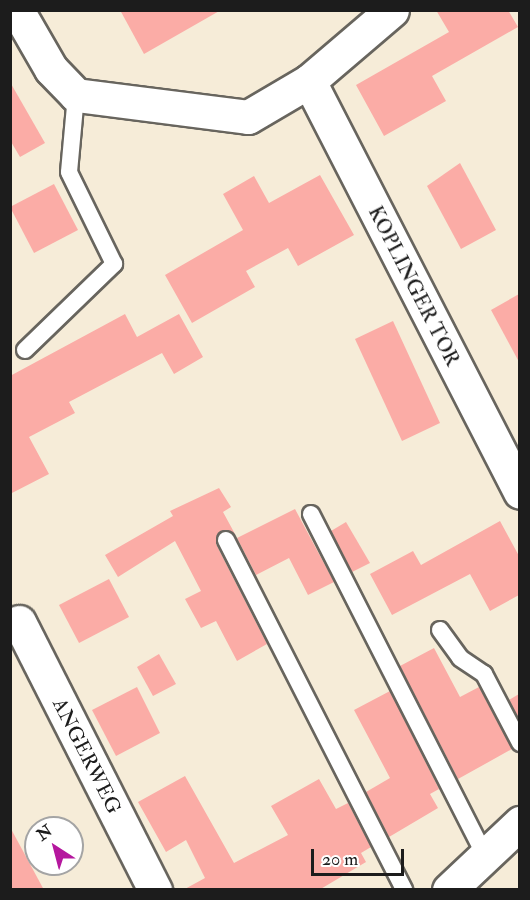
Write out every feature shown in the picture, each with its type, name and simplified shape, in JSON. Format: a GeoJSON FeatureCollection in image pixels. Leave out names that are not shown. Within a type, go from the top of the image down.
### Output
{"type":"FeatureCollection","features":[{"type":"Feature","properties":{"kind":"street"},"geometry":{"type":"LineString","coordinates":[[17,10],[51,69],[76,95],[248,117],[309,81],[392,10]]}},
{"type":"Feature","properties":{"kind":"street","name":"KOPLINGER TOR"},"geometry":{"type":"LineString","coordinates":[[309,81],[519,492]]}},
{"type":"Feature","properties":{"kind":"street","name":"ANGERWEG"},"geometry":{"type":"LineString","coordinates":[[15,614],[155,890]]}},
{"type":"Feature","properties":{"kind":"street"},"geometry":{"type":"LineString","coordinates":[[449,890],[519,823]]}},
{"type":"Feature","properties":{"kind":"lane"},"geometry":{"type":"LineString","coordinates":[[25,350],[114,264],[69,172],[76,95]]}},
{"type":"Feature","properties":{"kind":"lane"},"geometry":{"type":"LineString","coordinates":[[311,514],[485,855]]}},
{"type":"Feature","properties":{"kind":"lane"},"geometry":{"type":"LineString","coordinates":[[226,540],[404,890]]}},
{"type":"Feature","properties":{"kind":"lane"},"geometry":{"type":"LineString","coordinates":[[440,630],[460,658],[484,674],[519,743]]}},
{"type":"Feature","properties":{"kind":"building"},"geometry":{"type":"Polygon","coordinates":[[[120,10],[221,10],[144,54],[120,10]]]}},
{"type":"Feature","properties":{"kind":"building"},"geometry":{"type":"Polygon","coordinates":[[[436,10],[508,10],[518,27],[432,76],[446,101],[384,136],[356,85],[449,32],[436,10]]]}},
{"type":"Feature","properties":{"kind":"building"},"geometry":{"type":"Polygon","coordinates":[[[10,82],[45,143],[20,157],[10,140],[10,82]]]}},
{"type":"Feature","properties":{"kind":"building"},"geometry":{"type":"Polygon","coordinates":[[[460,163],[496,230],[461,249],[427,186],[460,163]]]}},
{"type":"Feature","properties":{"kind":"building"},"geometry":{"type":"Polygon","coordinates":[[[320,175],[354,235],[298,266],[288,248],[246,271],[255,287],[192,323],[165,275],[243,230],[223,194],[254,176],[269,203],[320,175]]]}},
{"type":"Feature","properties":{"kind":"building"},"geometry":{"type":"Polygon","coordinates":[[[54,184],[78,230],[34,253],[10,207],[54,184]]]}},
{"type":"Feature","properties":{"kind":"building"},"geometry":{"type":"Polygon","coordinates":[[[519,294],[519,362],[491,310],[519,294]]]}},
{"type":"Feature","properties":{"kind":"building"},"geometry":{"type":"Polygon","coordinates":[[[125,314],[137,337],[179,314],[203,357],[174,374],[162,353],[69,402],[75,413],[29,437],[49,474],[10,494],[10,376],[125,314]]]}},
{"type":"Feature","properties":{"kind":"building"},"geometry":{"type":"Polygon","coordinates":[[[393,321],[440,423],[402,441],[355,339],[393,321]]]}},
{"type":"Feature","properties":{"kind":"building"},"geometry":{"type":"Polygon","coordinates":[[[219,488],[231,507],[223,512],[235,534],[221,531],[216,544],[267,644],[237,661],[216,621],[201,628],[185,599],[201,591],[175,541],[118,577],[105,555],[173,516],[170,511],[219,488]]]}},
{"type":"Feature","properties":{"kind":"building"},"geometry":{"type":"Polygon","coordinates":[[[295,509],[334,582],[308,595],[289,558],[256,575],[237,538],[295,509]]]}},
{"type":"Feature","properties":{"kind":"building"},"geometry":{"type":"Polygon","coordinates":[[[500,521],[519,556],[519,595],[490,611],[470,574],[392,615],[370,574],[413,551],[421,565],[500,521]]]}},
{"type":"Feature","properties":{"kind":"building"},"geometry":{"type":"Polygon","coordinates":[[[346,522],[370,563],[352,572],[331,531],[346,522]]]}},
{"type":"Feature","properties":{"kind":"building"},"geometry":{"type":"Polygon","coordinates":[[[109,579],[129,617],[79,643],[59,605],[109,579]]]}},
{"type":"Feature","properties":{"kind":"building"},"geometry":{"type":"Polygon","coordinates":[[[434,648],[460,697],[479,687],[512,749],[458,779],[400,666],[434,648]]]}},
{"type":"Feature","properties":{"kind":"building"},"geometry":{"type":"Polygon","coordinates":[[[159,654],[176,684],[153,696],[137,667],[159,654]]]}},
{"type":"Feature","properties":{"kind":"building"},"geometry":{"type":"Polygon","coordinates":[[[137,687],[160,733],[116,756],[92,710],[137,687]]]}},
{"type":"Feature","properties":{"kind":"building"},"geometry":{"type":"Polygon","coordinates":[[[390,691],[439,789],[430,794],[438,808],[389,837],[366,792],[390,778],[354,710],[390,691]]]}},
{"type":"Feature","properties":{"kind":"building"},"geometry":{"type":"Polygon","coordinates":[[[519,694],[519,719],[509,700],[519,694]]]}},
{"type":"Feature","properties":{"kind":"building"},"geometry":{"type":"Polygon","coordinates":[[[185,776],[234,863],[288,835],[271,806],[319,779],[336,809],[348,803],[371,847],[361,853],[366,862],[319,890],[183,890],[205,878],[186,840],[166,852],[138,802],[185,776]]]}},
{"type":"Feature","properties":{"kind":"building"},"geometry":{"type":"Polygon","coordinates":[[[10,827],[24,853],[24,876],[36,876],[44,890],[10,890],[10,827]]]}}]}
